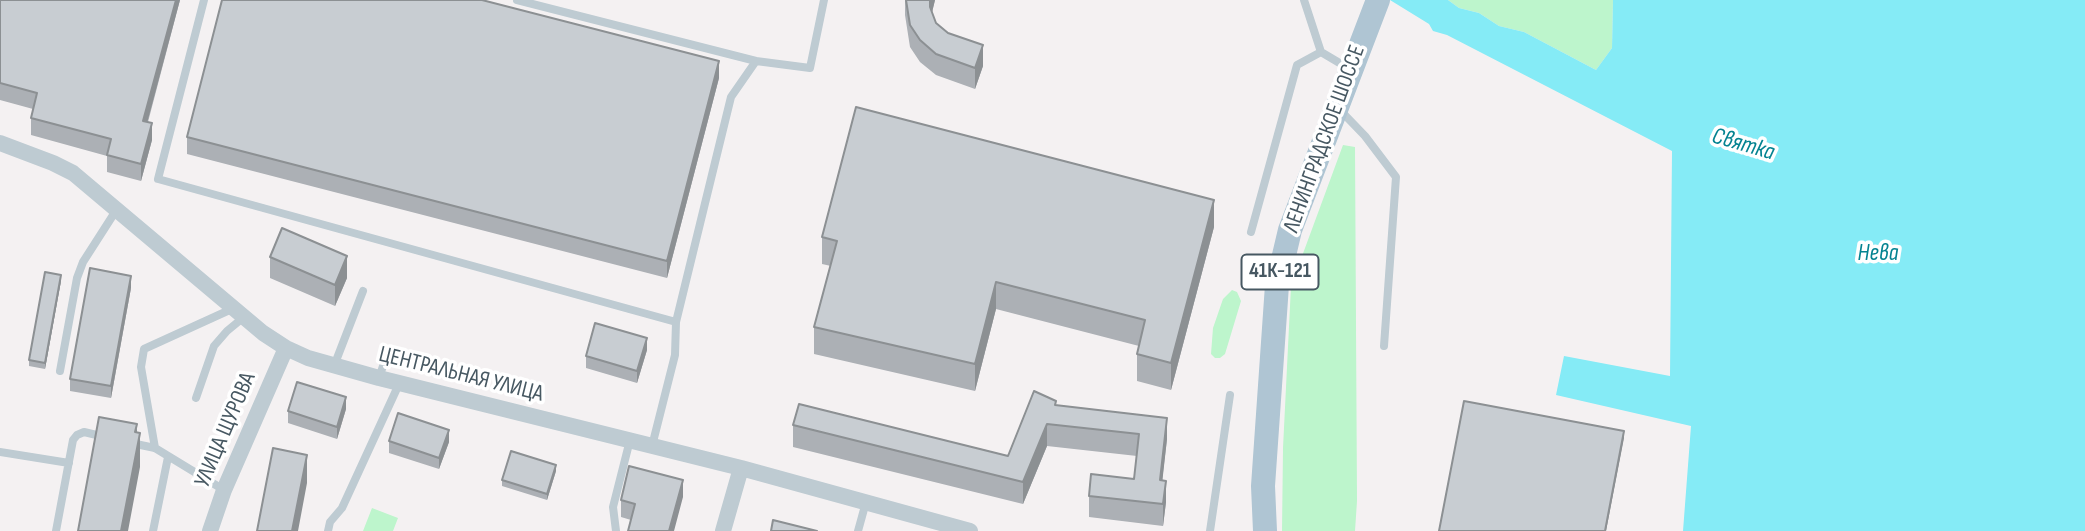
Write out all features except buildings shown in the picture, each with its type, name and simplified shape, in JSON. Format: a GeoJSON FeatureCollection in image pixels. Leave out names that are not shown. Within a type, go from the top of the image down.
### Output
{"type":"FeatureCollection","features":[{"type":"Feature","properties":{"kind":"main road","name":"ЛЕНИНГРАДСКОЕ ШОССЕ"},"geometry":{"type":"LineString","coordinates":[[1265,531],[1263,486],[1277,285],[1290,230],[1378,0]]}},
{"type":"Feature","properties":{"kind":"street","name":"ЦЕНТРАЛЬНАЯ УЛИЦА"},"geometry":{"type":"LineString","coordinates":[[0,143],[73,173],[239,313],[286,348],[334,366],[399,384],[741,468],[971,531]]}},
{"type":"Feature","properties":{"kind":"street","name":"УЛИЦА ЩУРОВА"},"geometry":{"type":"LineString","coordinates":[[210,531],[224,490],[286,348]]}},
{"type":"Feature","properties":{"kind":"street"},"geometry":{"type":"LineString","coordinates":[[723,531],[741,468]]}},
{"type":"Feature","properties":{"kind":"lane"},"geometry":{"type":"LineString","coordinates":[[204,0],[158,178],[676,322]]}},
{"type":"Feature","properties":{"kind":"lane"},"geometry":{"type":"LineString","coordinates":[[517,0],[756,61],[810,68],[824,0]]}},
{"type":"Feature","properties":{"kind":"lane"},"geometry":{"type":"LineString","coordinates":[[1304,0],[1321,52],[1350,70]]}},
{"type":"Feature","properties":{"kind":"lane"},"geometry":{"type":"LineString","coordinates":[[1251,232],[1297,65],[1321,52]]}},
{"type":"Feature","properties":{"kind":"lane"},"geometry":{"type":"LineString","coordinates":[[652,446],[676,355],[676,322],[732,97],[756,61]]}},
{"type":"Feature","properties":{"kind":"lane"},"geometry":{"type":"LineString","coordinates":[[1337,107],[1365,136],[1396,177],[1384,346]]}},
{"type":"Feature","properties":{"kind":"lane"},"geometry":{"type":"LineString","coordinates":[[60,371],[77,278],[83,262],[117,209]]}},
{"type":"Feature","properties":{"kind":"lane"},"geometry":{"type":"LineString","coordinates":[[334,366],[363,291]]}},
{"type":"Feature","properties":{"kind":"lane"},"geometry":{"type":"LineString","coordinates":[[196,398],[214,346],[239,313]]}},
{"type":"Feature","properties":{"kind":"lane"},"geometry":{"type":"LineString","coordinates":[[155,448],[141,367],[144,349],[239,313]]}},
{"type":"Feature","properties":{"kind":"lane"},"geometry":{"type":"LineString","coordinates":[[379,378],[387,354]]}},
{"type":"Feature","properties":{"kind":"lane"},"geometry":{"type":"LineString","coordinates":[[328,531],[330,522],[342,508],[399,384]]}},
{"type":"Feature","properties":{"kind":"lane"},"geometry":{"type":"LineString","coordinates":[[1210,531],[1230,395]]}},
{"type":"Feature","properties":{"kind":"lane"},"geometry":{"type":"LineString","coordinates":[[55,531],[74,440],[84,432],[155,448],[224,490]]}},
{"type":"Feature","properties":{"kind":"lane"},"geometry":{"type":"LineString","coordinates":[[616,531],[613,506],[630,440]]}},
{"type":"Feature","properties":{"kind":"lane"},"geometry":{"type":"LineString","coordinates":[[0,452],[69,463]]}},
{"type":"Feature","properties":{"kind":"lane"},"geometry":{"type":"LineString","coordinates":[[153,531],[168,457]]}},
{"type":"Feature","properties":{"kind":"lane"},"geometry":{"type":"LineString","coordinates":[[858,531],[866,502]]}},
{"type":"Feature","properties":{"kind":"green space"},"geometry":{"type":"Polygon","coordinates":[[[1448,0],[1613,0],[1612,48],[1596,70],[1524,32],[1499,26],[1479,13],[1459,8],[1448,0]]]}},
{"type":"Feature","properties":{"kind":"green space"},"geometry":{"type":"Polygon","coordinates":[[[1343,145],[1355,147],[1355,531],[1282,531],[1291,286],[1343,145]]]}},
{"type":"Feature","properties":{"kind":"green space"},"geometry":{"type":"Polygon","coordinates":[[[1232,290],[1237,292],[1241,301],[1225,354],[1215,358],[1211,354],[1213,328],[1223,299],[1232,290]]]}},
{"type":"Feature","properties":{"kind":"green space"},"geometry":{"type":"Polygon","coordinates":[[[372,508],[398,518],[393,531],[363,531],[372,508]]]}},
{"type":"Feature","properties":{"kind":"water","name":"Нева"},"geometry":{"type":"Polygon","coordinates":[[[1390,0],[1448,0],[1459,8],[1479,13],[1499,26],[1524,32],[1596,70],[1612,48],[1613,0],[2085,0],[2085,531],[1683,531],[1691,426],[1556,395],[1564,356],[1670,376],[1672,151],[1447,35],[1433,31],[1429,24],[1390,0]]]}},
{"type":"Feature","properties":{"kind":"water label","name":"Святка"},"geometry":{"type":"Point","coordinates":[1743,145]}}]}
